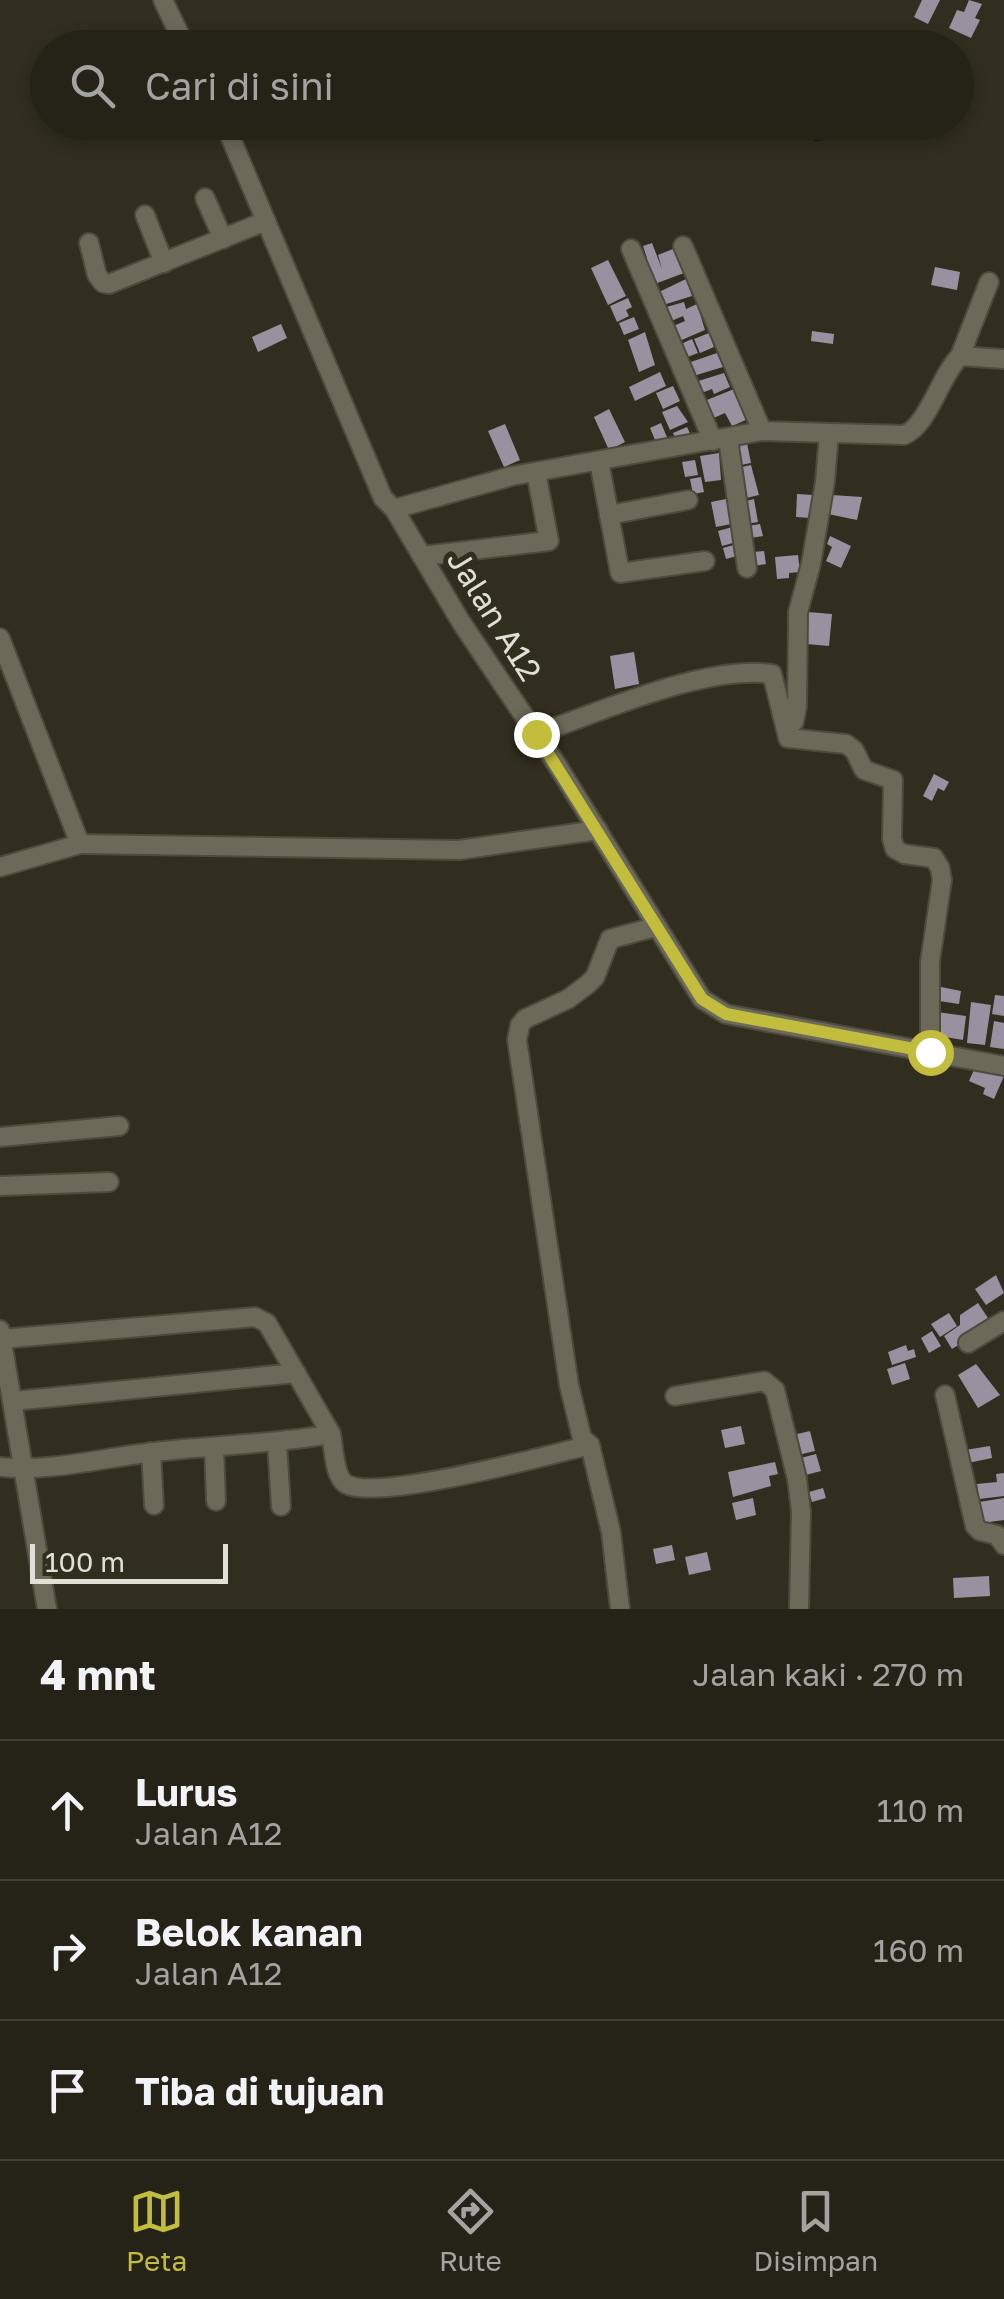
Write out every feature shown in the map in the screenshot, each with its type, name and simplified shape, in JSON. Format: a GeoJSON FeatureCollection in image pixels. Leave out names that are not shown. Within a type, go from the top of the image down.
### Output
{"type":"FeatureCollection","features":[{"type":"Feature","properties":{"kind":"street"},"geometry":{"type":"LineString","coordinates":[[163,0],[177,30]]}},
{"type":"Feature","properties":{"kind":"street","name":"Jalan A12"},"geometry":{"type":"LineString","coordinates":[[232,140],[383,498],[394,508],[702,999],[717,1011],[1004,1066]]}},
{"type":"Feature","properties":{"kind":"street"},"geometry":{"type":"LineString","coordinates":[[205,198],[223,239]]}},
{"type":"Feature","properties":{"kind":"street"},"geometry":{"type":"LineString","coordinates":[[145,215],[164,263]]}},
{"type":"Feature","properties":{"kind":"street"},"geometry":{"type":"LineString","coordinates":[[89,243],[97,275],[103,283],[115,283],[266,221]]}},
{"type":"Feature","properties":{"kind":"street"},"geometry":{"type":"LineString","coordinates":[[683,246],[762,431]]}},
{"type":"Feature","properties":{"kind":"street"},"geometry":{"type":"LineString","coordinates":[[631,249],[720,440],[747,568]]}},
{"type":"Feature","properties":{"kind":"street"},"geometry":{"type":"LineString","coordinates":[[394,508],[536,472],[762,431],[889,437],[912,432],[940,381],[960,356],[990,282]]}},
{"type":"Feature","properties":{"kind":"street"},"geometry":{"type":"LineString","coordinates":[[960,356],[1004,359]]}},
{"type":"Feature","properties":{"kind":"street"},"geometry":{"type":"LineString","coordinates":[[786,723],[794,722],[797,706],[798,612],[817,531],[829,434]]}},
{"type":"Feature","properties":{"kind":"street"},"geometry":{"type":"LineString","coordinates":[[599,461],[620,573],[705,561]]}},
{"type":"Feature","properties":{"kind":"street"},"geometry":{"type":"LineString","coordinates":[[422,556],[549,541],[536,472]]}},
{"type":"Feature","properties":{"kind":"street"},"geometry":{"type":"LineString","coordinates":[[609,515],[688,500]]}},
{"type":"Feature","properties":{"kind":"street"},"geometry":{"type":"LineString","coordinates":[[0,638],[80,844]]}},
{"type":"Feature","properties":{"kind":"street"},"geometry":{"type":"LineString","coordinates":[[536,734],[705,677],[772,674],[790,740],[846,744],[854,750],[864,770],[893,780],[895,848],[904,854],[934,858],[940,868],[942,880],[930,962],[930,1052]]}},
{"type":"Feature","properties":{"kind":"street"},"geometry":{"type":"LineString","coordinates":[[0,867],[80,844],[459,850],[598,830]]}},
{"type":"Feature","properties":{"kind":"street"},"geometry":{"type":"LineString","coordinates":[[620,1609],[610,1532],[590,1446],[582,1438],[569,1385],[517,1040],[525,1019],[568,998],[595,977],[610,939],[655,927]]}},
{"type":"Feature","properties":{"kind":"street"},"geometry":{"type":"LineString","coordinates":[[0,1137],[119,1126]]}},
{"type":"Feature","properties":{"kind":"street"},"geometry":{"type":"LineString","coordinates":[[0,1186],[109,1182]]}},
{"type":"Feature","properties":{"kind":"street"},"geometry":{"type":"LineString","coordinates":[[47,1609],[1,1334],[255,1316],[267,1323],[331,1434],[339,1476],[344,1484],[356,1487],[419,1483],[590,1446]]}},
{"type":"Feature","properties":{"kind":"street"},"geometry":{"type":"LineString","coordinates":[[968,1343],[1004,1321]]}},
{"type":"Feature","properties":{"kind":"street"},"geometry":{"type":"LineString","coordinates":[[14,1401],[296,1373]]}},
{"type":"Feature","properties":{"kind":"street"},"geometry":{"type":"LineString","coordinates":[[675,1396],[764,1380],[775,1390],[801,1511],[799,1609]]}},
{"type":"Feature","properties":{"kind":"street"},"geometry":{"type":"LineString","coordinates":[[944,1395],[975,1526],[1001,1538],[1004,1545]]}},
{"type":"Feature","properties":{"kind":"street"},"geometry":{"type":"LineString","coordinates":[[0,1467],[23,1470],[151,1452],[277,1444],[331,1434]]}},
{"type":"Feature","properties":{"kind":"street"},"geometry":{"type":"LineString","coordinates":[[277,1444],[282,1506]]}},
{"type":"Feature","properties":{"kind":"street"},"geometry":{"type":"LineString","coordinates":[[214,1448],[216,1501]]}},
{"type":"Feature","properties":{"kind":"street"},"geometry":{"type":"LineString","coordinates":[[151,1452],[154,1504]]}},
{"type":"Feature","properties":{"kind":"building"},"geometry":{"type":"Polygon","coordinates":[[[922,0],[940,0],[928,24],[914,17],[922,0]]]}},
{"type":"Feature","properties":{"kind":"building"},"geometry":{"type":"Polygon","coordinates":[[[969,0],[982,4],[974,32],[949,28],[957,10],[964,12],[969,0]]]}},
{"type":"Feature","properties":{"kind":"building"},"geometry":{"type":"Polygon","coordinates":[[[652,243],[662,269],[658,255],[673,249],[684,273],[652,285],[643,246],[652,243]]]}},
{"type":"Feature","properties":{"kind":"building"},"geometry":{"type":"Polygon","coordinates":[[[608,260],[626,296],[608,305],[591,268],[608,260]]]}},
{"type":"Feature","properties":{"kind":"building"},"geometry":{"type":"Polygon","coordinates":[[[935,267],[960,272],[957,290],[931,285],[935,267]]]}},
{"type":"Feature","properties":{"kind":"building"},"geometry":{"type":"Polygon","coordinates":[[[686,279],[692,296],[660,306],[655,294],[686,279]]]}},
{"type":"Feature","properties":{"kind":"building"},"geometry":{"type":"Polygon","coordinates":[[[628,298],[632,307],[626,310],[629,316],[617,322],[610,306],[628,298]]]}},
{"type":"Feature","properties":{"kind":"building"},"geometry":{"type":"Polygon","coordinates":[[[684,302],[686,309],[697,304],[705,330],[677,342],[671,327],[685,321],[683,316],[669,322],[663,308],[684,302]]]}},
{"type":"Feature","properties":{"kind":"building"},"geometry":{"type":"Polygon","coordinates":[[[634,317],[639,329],[624,335],[619,323],[634,317]]]}},
{"type":"Feature","properties":{"kind":"building"},"geometry":{"type":"Polygon","coordinates":[[[281,324],[287,338],[258,352],[252,337],[281,324]]]}},
{"type":"Feature","properties":{"kind":"building"},"geometry":{"type":"Polygon","coordinates":[[[812,331],[834,334],[833,344],[811,341],[812,331]]]}},
{"type":"Feature","properties":{"kind":"building"},"geometry":{"type":"Polygon","coordinates":[[[645,332],[655,365],[639,372],[628,340],[645,332]]]}},
{"type":"Feature","properties":{"kind":"building"},"geometry":{"type":"Polygon","coordinates":[[[709,333],[714,347],[700,353],[694,339],[709,333]]]}},
{"type":"Feature","properties":{"kind":"building"},"geometry":{"type":"Polygon","coordinates":[[[692,339],[698,353],[685,358],[679,345],[692,339]]]}},
{"type":"Feature","properties":{"kind":"building"},"geometry":{"type":"Polygon","coordinates":[[[717,353],[723,367],[690,377],[685,364],[717,353]]]}},
{"type":"Feature","properties":{"kind":"building"},"geometry":{"type":"Polygon","coordinates":[[[660,372],[666,386],[635,401],[629,387],[660,372]]]}},
{"type":"Feature","properties":{"kind":"building"},"geometry":{"type":"Polygon","coordinates":[[[724,373],[730,387],[714,394],[712,389],[699,394],[695,382],[724,373]]]}},
{"type":"Feature","properties":{"kind":"building"},"geometry":{"type":"Polygon","coordinates":[[[673,386],[680,401],[663,409],[656,393],[673,386]]]}},
{"type":"Feature","properties":{"kind":"building"},"geometry":{"type":"Polygon","coordinates":[[[734,389],[748,419],[732,426],[725,413],[709,420],[702,402],[734,389]]]}},
{"type":"Feature","properties":{"kind":"building"},"geometry":{"type":"Polygon","coordinates":[[[677,406],[688,422],[670,430],[662,412],[677,406]]]}},
{"type":"Feature","properties":{"kind":"building"},"geometry":{"type":"Polygon","coordinates":[[[609,409],[625,442],[609,450],[594,417],[609,409]]]}},
{"type":"Feature","properties":{"kind":"building"},"geometry":{"type":"Polygon","coordinates":[[[661,423],[669,442],[658,447],[650,428],[661,423]]]}},
{"type":"Feature","properties":{"kind":"building"},"geometry":{"type":"Polygon","coordinates":[[[505,424],[520,460],[504,467],[488,431],[505,424]]]}},
{"type":"Feature","properties":{"kind":"building"},"geometry":{"type":"Polygon","coordinates":[[[687,427],[692,438],[678,444],[673,433],[687,427]]]}},
{"type":"Feature","properties":{"kind":"building"},"geometry":{"type":"Polygon","coordinates":[[[747,443],[751,463],[736,466],[732,446],[747,443]]]}},
{"type":"Feature","properties":{"kind":"building"},"geometry":{"type":"Polygon","coordinates":[[[719,453],[721,480],[705,482],[700,456],[719,453]]]}},
{"type":"Feature","properties":{"kind":"building"},"geometry":{"type":"Polygon","coordinates":[[[695,460],[698,475],[685,477],[682,462],[695,460]]]}},
{"type":"Feature","properties":{"kind":"building"},"geometry":{"type":"Polygon","coordinates":[[[751,465],[759,495],[742,499],[738,476],[743,474],[742,467],[751,465]]]}},
{"type":"Feature","properties":{"kind":"building"},"geometry":{"type":"Polygon","coordinates":[[[701,477],[704,492],[693,494],[690,479],[701,477]]]}},
{"type":"Feature","properties":{"kind":"building"},"geometry":{"type":"Polygon","coordinates":[[[797,494],[813,495],[811,518],[796,517],[797,494]]]}},
{"type":"Feature","properties":{"kind":"building"},"geometry":{"type":"Polygon","coordinates":[[[832,495],[862,497],[857,520],[828,514],[832,495]]]}},
{"type":"Feature","properties":{"kind":"building"},"geometry":{"type":"Polygon","coordinates":[[[726,499],[731,524],[716,527],[711,502],[726,499]]]}},
{"type":"Feature","properties":{"kind":"building"},"geometry":{"type":"Polygon","coordinates":[[[754,499],[758,522],[746,524],[742,502],[754,499]]]}},
{"type":"Feature","properties":{"kind":"building"},"geometry":{"type":"Polygon","coordinates":[[[760,524],[763,536],[751,538],[748,526],[760,524]]]}},
{"type":"Feature","properties":{"kind":"building"},"geometry":{"type":"Polygon","coordinates":[[[736,526],[740,541],[722,546],[718,531],[736,526]]]}},
{"type":"Feature","properties":{"kind":"building"},"geometry":{"type":"Polygon","coordinates":[[[830,536],[851,546],[841,568],[826,561],[832,547],[827,544],[830,536]]]}},
{"type":"Feature","properties":{"kind":"building"},"geometry":{"type":"Polygon","coordinates":[[[737,544],[740,555],[726,559],[723,548],[737,544]]]}},
{"type":"Feature","properties":{"kind":"building"},"geometry":{"type":"Polygon","coordinates":[[[764,551],[766,564],[755,566],[753,552],[764,551]]]}},
{"type":"Feature","properties":{"kind":"building"},"geometry":{"type":"Polygon","coordinates":[[[798,555],[800,572],[777,579],[775,557],[798,555]]]}},
{"type":"Feature","properties":{"kind":"building"},"geometry":{"type":"Polygon","coordinates":[[[808,612],[832,614],[829,646],[806,644],[808,612]]]}},
{"type":"Feature","properties":{"kind":"building"},"geometry":{"type":"Polygon","coordinates":[[[634,652],[639,684],[615,689],[610,656],[634,652]]]}},
{"type":"Feature","properties":{"kind":"building"},"geometry":{"type":"Polygon","coordinates":[[[934,774],[949,782],[944,791],[938,788],[932,801],[923,796],[934,774]]]}},
{"type":"Feature","properties":{"kind":"building"},"geometry":{"type":"Polygon","coordinates":[[[941,987],[961,991],[959,1004],[939,1001],[941,987]]]}},
{"type":"Feature","properties":{"kind":"building"},"geometry":{"type":"Polygon","coordinates":[[[995,995],[1004,996],[1004,1016],[992,1014],[995,995]]]}},
{"type":"Feature","properties":{"kind":"building"},"geometry":{"type":"Polygon","coordinates":[[[971,1002],[991,1005],[985,1045],[967,1043],[971,1002]]]}},
{"type":"Feature","properties":{"kind":"building"},"geometry":{"type":"Polygon","coordinates":[[[937,1012],[966,1016],[963,1040],[934,1035],[937,1012]]]}},
{"type":"Feature","properties":{"kind":"building"},"geometry":{"type":"Polygon","coordinates":[[[994,1021],[1004,1023],[1004,1049],[990,1047],[994,1021]]]}},
{"type":"Feature","properties":{"kind":"building"},"geometry":{"type":"Polygon","coordinates":[[[977,1063],[1004,1076],[994,1099],[983,1094],[985,1088],[969,1081],[977,1063]]]}},
{"type":"Feature","properties":{"kind":"building"},"geometry":{"type":"Polygon","coordinates":[[[996,1275],[1004,1293],[986,1305],[975,1289],[996,1275]]]}},
{"type":"Feature","properties":{"kind":"building"},"geometry":{"type":"Polygon","coordinates":[[[978,1303],[988,1318],[952,1349],[944,1336],[960,1325],[960,1315],[978,1303]]]}},
{"type":"Feature","properties":{"kind":"building"},"geometry":{"type":"Polygon","coordinates":[[[949,1313],[957,1326],[940,1337],[931,1324],[949,1313]]]}},
{"type":"Feature","properties":{"kind":"building"},"geometry":{"type":"Polygon","coordinates":[[[932,1331],[941,1346],[929,1353],[921,1338],[932,1331]]]}},
{"type":"Feature","properties":{"kind":"building"},"geometry":{"type":"Polygon","coordinates":[[[906,1345],[908,1351],[914,1349],[916,1357],[892,1365],[888,1352],[906,1345]]]}},
{"type":"Feature","properties":{"kind":"building"},"geometry":{"type":"Polygon","coordinates":[[[905,1363],[910,1379],[892,1385],[887,1369],[905,1363]]]}},
{"type":"Feature","properties":{"kind":"building"},"geometry":{"type":"Polygon","coordinates":[[[976,1364],[1000,1395],[978,1408],[958,1375],[976,1364]]]}},
{"type":"Feature","properties":{"kind":"building"},"geometry":{"type":"Polygon","coordinates":[[[741,1426],[745,1444],[725,1448],[721,1430],[741,1426]]]}},
{"type":"Feature","properties":{"kind":"building"},"geometry":{"type":"Polygon","coordinates":[[[810,1431],[815,1451],[798,1455],[793,1435],[810,1431]]]}},
{"type":"Feature","properties":{"kind":"building"},"geometry":{"type":"Polygon","coordinates":[[[990,1446],[992,1458],[968,1463],[965,1450],[990,1446]]]}},
{"type":"Feature","properties":{"kind":"building"},"geometry":{"type":"Polygon","coordinates":[[[816,1454],[821,1471],[802,1476],[797,1459],[816,1454]]]}},
{"type":"Feature","properties":{"kind":"building"},"geometry":{"type":"Polygon","coordinates":[[[775,1462],[778,1474],[769,1476],[771,1486],[733,1497],[728,1472],[775,1462]]]}},
{"type":"Feature","properties":{"kind":"building"},"geometry":{"type":"Polygon","coordinates":[[[1004,1473],[1004,1496],[979,1499],[977,1484],[997,1482],[996,1474],[1004,1473]]]}},
{"type":"Feature","properties":{"kind":"building"},"geometry":{"type":"Polygon","coordinates":[[[823,1488],[826,1498],[812,1502],[809,1492],[823,1488]]]}},
{"type":"Feature","properties":{"kind":"building"},"geometry":{"type":"Polygon","coordinates":[[[753,1498],[756,1515],[736,1520],[732,1503],[753,1498]]]}},
{"type":"Feature","properties":{"kind":"building"},"geometry":{"type":"Polygon","coordinates":[[[1004,1498],[1004,1520],[982,1523],[979,1502],[1004,1498]]]}},
{"type":"Feature","properties":{"kind":"building"},"geometry":{"type":"Polygon","coordinates":[[[672,1545],[675,1560],[656,1564],[653,1549],[672,1545]]]}},
{"type":"Feature","properties":{"kind":"building"},"geometry":{"type":"Polygon","coordinates":[[[707,1552],[711,1570],[689,1575],[685,1557],[707,1552]]]}},
{"type":"Feature","properties":{"kind":"building"},"geometry":{"type":"Polygon","coordinates":[[[989,1576],[990,1596],[954,1598],[953,1578],[989,1576]]]}},
{"type":"Feature","properties":{"kind":"route"},"geometry":{"type":"LineString","coordinates":[[536,734],[708,1006],[726,1014],[930,1052]]}}]}
